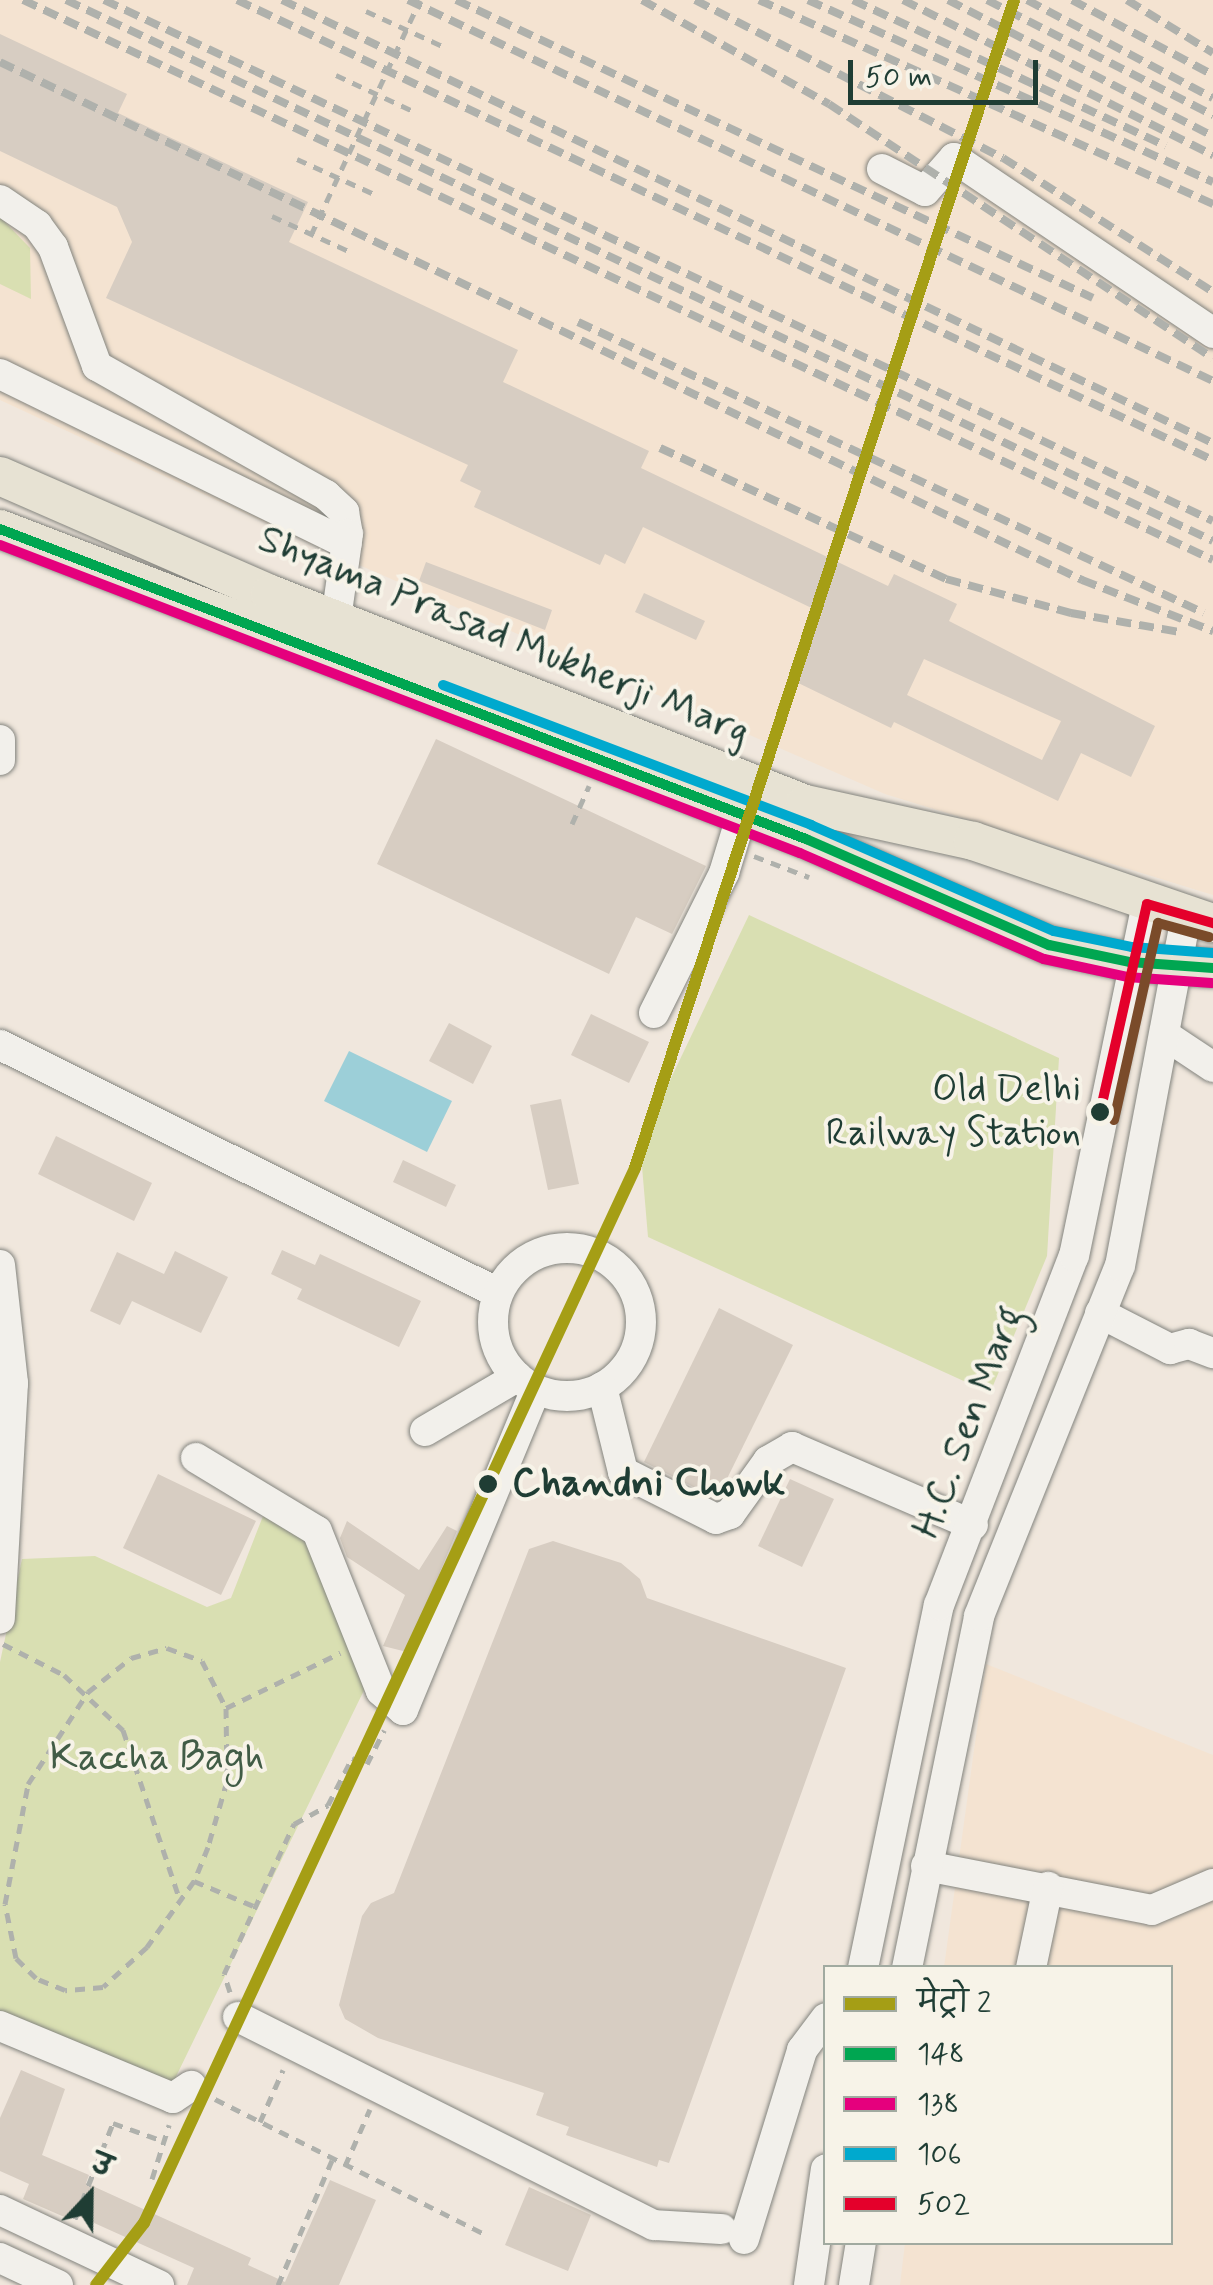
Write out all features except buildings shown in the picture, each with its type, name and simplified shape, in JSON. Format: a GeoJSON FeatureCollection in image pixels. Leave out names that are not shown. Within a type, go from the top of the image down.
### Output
{"type":"FeatureCollection","features":[{"type":"Feature","properties":{"kind":"main road","name":"Shyama Prasad Mukherji Marg"},"geometry":{"type":"LineString","coordinates":[[0,476],[336,619],[805,804],[973,841],[1200,920]]}},
{"type":"Feature","properties":{"kind":"main road","name":"Shyama Prasad Mukherji Marg"},"geometry":{"type":"LineString","coordinates":[[0,529],[741,816],[1049,945],[1130,962],[1195,964]]}},
{"type":"Feature","properties":{"kind":"street"},"geometry":{"type":"LineString","coordinates":[[882,168],[925,191],[954,158],[1213,333]]}},
{"type":"Feature","properties":{"kind":"street"},"geometry":{"type":"LineString","coordinates":[[0,200],[37,224],[53,247],[97,366],[326,495],[344,512],[347,544],[336,619]]}},
{"type":"Feature","properties":{"kind":"street"},"geometry":{"type":"LineString","coordinates":[[0,374],[347,544]]}},
{"type":"Feature","properties":{"kind":"street"},"geometry":{"type":"LineString","coordinates":[[0,740],[0,760]]}},
{"type":"Feature","properties":{"kind":"street"},"geometry":{"type":"LineString","coordinates":[[654,1013],[724,873],[741,816]]}},
{"type":"Feature","properties":{"kind":"street","name":"H.C. Sen Marg"},"geometry":{"type":"LineString","coordinates":[[864,1965],[916,1694],[939,1605],[1074,1256],[1130,962],[1147,904]]}},
{"type":"Feature","properties":{"kind":"street","name":"H.C. Sen Marg"},"geometry":{"type":"LineString","coordinates":[[908,1965],[979,1616],[1120,1266],[1168,1037],[1195,964],[1200,920]]}},
{"type":"Feature","properties":{"kind":"street"},"geometry":{"type":"LineString","coordinates":[[1168,1037],[1213,1067]]}},
{"type":"Feature","properties":{"kind":"street"},"geometry":{"type":"LineString","coordinates":[[0,1046],[498,1293]]}},
{"type":"Feature","properties":{"kind":"street"},"geometry":{"type":"LineString","coordinates":[[425,1431],[526,1383],[581,1395],[602,1387],[623,1371],[641,1324],[638,1299],[616,1267],[582,1249],[556,1248],[511,1271],[498,1293],[494,1338],[526,1383]]}},
{"type":"Feature","properties":{"kind":"street"},"geometry":{"type":"LineString","coordinates":[[0,1265],[13,1383],[0,1619]]}},
{"type":"Feature","properties":{"kind":"street"},"geometry":{"type":"LineString","coordinates":[[1100,1313],[1170,1349],[1188,1344],[1213,1352]]}},
{"type":"Feature","properties":{"kind":"street"},"geometry":{"type":"LineString","coordinates":[[196,1458],[317,1531],[380,1691],[395,1708],[409,1702],[526,1383]]}},
{"type":"Feature","properties":{"kind":"street"},"geometry":{"type":"LineString","coordinates":[[602,1387],[622,1472],[716,1519],[730,1514],[768,1461],[792,1446],[973,1525]]}},
{"type":"Feature","properties":{"kind":"street"},"geometry":{"type":"LineString","coordinates":[[926,1866],[1152,1910],[1213,1884]]}},
{"type":"Feature","properties":{"kind":"street"},"geometry":{"type":"LineString","coordinates":[[1032,1965],[1048,1887]]}},
{"type":"Feature","properties":{"kind":"street"},"geometry":{"type":"LineString","coordinates":[[238,2018],[654,2226],[733,2234],[802,2050],[823,2022]]}},
{"type":"Feature","properties":{"kind":"street"},"geometry":{"type":"LineString","coordinates":[[0,2026],[185,2092]]}},
{"type":"Feature","properties":{"kind":"street"},"geometry":{"type":"LineString","coordinates":[[810,2285],[823,2190]]}},
{"type":"Feature","properties":{"kind":"street"},"geometry":{"type":"LineString","coordinates":[[0,2210],[158,2285]]}},
{"type":"Feature","properties":{"kind":"street"},"geometry":{"type":"LineString","coordinates":[[854,2285],[861,2245]]}},
{"type":"Feature","properties":{"kind":"street"},"geometry":{"type":"LineString","coordinates":[[9,2270],[58,2285]]}},
{"type":"Feature","properties":{"kind":"path"},"geometry":{"type":"LineString","coordinates":[[311,235],[420,0]]}},
{"type":"Feature","properties":{"kind":"path"},"geometry":{"type":"LineString","coordinates":[[366,10],[442,46]]}},
{"type":"Feature","properties":{"kind":"path"},"geometry":{"type":"LineString","coordinates":[[336,75],[412,110]]}},
{"type":"Feature","properties":{"kind":"path"},"geometry":{"type":"LineString","coordinates":[[298,159],[374,194]]}},
{"type":"Feature","properties":{"kind":"path"},"geometry":{"type":"LineString","coordinates":[[272,216],[353,254]]}},
{"type":"Feature","properties":{"kind":"path"},"geometry":{"type":"LineString","coordinates":[[572,824],[597,759]]}},
{"type":"Feature","properties":{"kind":"path"},"geometry":{"type":"LineString","coordinates":[[226,1708],[362,1642]]}},
{"type":"Feature","properties":{"kind":"path"},"geometry":{"type":"LineString","coordinates":[[0,1643],[88,1692],[123,1730],[180,1900]]}},
{"type":"Feature","properties":{"kind":"path"},"geometry":{"type":"LineString","coordinates":[[167,1648],[202,1661],[226,1708],[227,1780],[194,1881],[147,1948],[103,1987],[65,1990],[36,1978],[16,1958],[5,1904],[28,1784],[88,1692],[131,1658],[167,1648]]}},
{"type":"Feature","properties":{"kind":"path"},"geometry":{"type":"LineString","coordinates":[[238,2018],[224,1974],[294,1824],[328,1804],[352,1758],[367,1764],[395,1708]]}},
{"type":"Feature","properties":{"kind":"path"},"geometry":{"type":"LineString","coordinates":[[194,1881],[256,1906]]}},
{"type":"Feature","properties":{"kind":"path"},"geometry":{"type":"LineString","coordinates":[[260,2122],[294,2046]]}},
{"type":"Feature","properties":{"kind":"path"},"geometry":{"type":"LineString","coordinates":[[345,2166],[380,2088]]}},
{"type":"Feature","properties":{"kind":"path"},"geometry":{"type":"LineString","coordinates":[[152,2178],[185,2092],[260,2122],[488,2235]]}},
{"type":"Feature","properties":{"kind":"path"},"geometry":{"type":"LineString","coordinates":[[67,2240],[113,2123],[163,2141]]}},
{"type":"Feature","properties":{"kind":"path"},"geometry":{"type":"LineString","coordinates":[[278,2285],[332,2160]]}},
{"type":"Feature","properties":{"kind":"shaded area"},"geometry":{"type":"Polygon","coordinates":[[[0,0],[1213,0],[1213,895],[885,794],[311,544],[0,400],[0,0]]]}},
{"type":"Feature","properties":{"kind":"shaded area"},"geometry":{"type":"Polygon","coordinates":[[[986,1664],[1213,1755],[1213,2285],[900,2285],[905,2245],[1173,2245],[1173,1965],[944,1965],[986,1664]]]}},
{"type":"Feature","properties":{"kind":"green space"},"geometry":{"type":"Polygon","coordinates":[[[0,217],[30,248],[31,299],[0,284],[0,217]]]}},
{"type":"Feature","properties":{"kind":"green space"},"geometry":{"type":"Polygon","coordinates":[[[749,915],[1059,1058],[1047,1256],[990,1393],[648,1237],[640,1143],[749,915]]]}},
{"type":"Feature","properties":{"kind":"green space","name":"Kaccha Bagh"},"geometry":{"type":"Polygon","coordinates":[[[263,1516],[307,1539],[368,1682],[169,2091],[0,2023],[0,1662],[22,1559],[95,1556],[207,1607],[231,1598],[263,1516]]]}},
{"type":"Feature","properties":{"kind":"water"},"geometry":{"type":"Polygon","coordinates":[[[349,1051],[452,1101],[427,1152],[324,1101],[349,1051]]]}},
{"type":"Feature","properties":{"kind":"railway"},"geometry":{"type":"LineString","coordinates":[[23,0],[1213,560]]}},
{"type":"Feature","properties":{"kind":"railway"},"geometry":{"type":"LineString","coordinates":[[66,0],[1213,541]]}},
{"type":"Feature","properties":{"kind":"railway"},"geometry":{"type":"LineString","coordinates":[[104,0],[1213,521]]}},
{"type":"Feature","properties":{"kind":"railway"},"geometry":{"type":"LineString","coordinates":[[237,0],[1213,460]]}},
{"type":"Feature","properties":{"kind":"railway"},"geometry":{"type":"LineString","coordinates":[[282,0],[1213,443]]}},
{"type":"Feature","properties":{"kind":"railway"},"geometry":{"type":"LineString","coordinates":[[408,0],[1213,381]]}},
{"type":"Feature","properties":{"kind":"railway"},"geometry":{"type":"LineString","coordinates":[[456,0],[1093,298]]}},
{"type":"Feature","properties":{"kind":"railway"},"geometry":{"type":"LineString","coordinates":[[642,0],[829,104],[1213,358]]}},
{"type":"Feature","properties":{"kind":"railway"},"geometry":{"type":"LineString","coordinates":[[695,0],[1003,158],[1213,292]]}},
{"type":"Feature","properties":{"kind":"railway"},"geometry":{"type":"LineString","coordinates":[[759,0],[1213,204]]}},
{"type":"Feature","properties":{"kind":"railway"},"geometry":{"type":"LineString","coordinates":[[808,0],[1213,182]]}},
{"type":"Feature","properties":{"kind":"railway"},"geometry":{"type":"LineString","coordinates":[[853,0],[1166,146]]}},
{"type":"Feature","properties":{"kind":"railway"},"geometry":{"type":"LineString","coordinates":[[903,0],[1213,155]]}},
{"type":"Feature","properties":{"kind":"railway"},"geometry":{"type":"LineString","coordinates":[[948,0],[1213,136]]}},
{"type":"Feature","properties":{"kind":"railway"},"geometry":{"type":"LineString","coordinates":[[987,0],[1213,115]]}},
{"type":"Feature","properties":{"kind":"railway"},"geometry":{"type":"LineString","coordinates":[[1027,0],[1213,98]]}},
{"type":"Feature","properties":{"kind":"railway"},"geometry":{"type":"LineString","coordinates":[[1072,0],[1213,75]]}},
{"type":"Feature","properties":{"kind":"railway"},"geometry":{"type":"LineString","coordinates":[[1127,0],[1213,53]]}},
{"type":"Feature","properties":{"kind":"railway"},"geometry":{"type":"LineString","coordinates":[[0,62],[1082,580],[1213,631]]}},
{"type":"Feature","properties":{"kind":"railway"},"geometry":{"type":"LineString","coordinates":[[578,322],[1204,613]]}},
{"type":"Feature","properties":{"kind":"railway"},"geometry":{"type":"LineString","coordinates":[[660,448],[946,579],[1071,613],[1180,632]]}},
{"type":"Feature","properties":{"kind":"metro line","name":"2"},"geometry":{"type":"LineString","coordinates":[[96,2285],[144,2223],[635,1168],[1014,0]]}},
{"type":"Feature","properties":{"kind":"transit line","name":"148"},"geometry":{"type":"LineString","coordinates":[[0,529],[806,839],[1049,945],[1130,962],[1213,968]]}},
{"type":"Feature","properties":{"kind":"transit line","name":"138"},"geometry":{"type":"LineString","coordinates":[[0,545],[800,853],[1044,959],[1127,977],[1212,983]]}},
{"type":"Feature","properties":{"kind":"transit line","name":"106"},"geometry":{"type":"LineString","coordinates":[[443,685],[811,825],[1054,931],[1132,947],[1213,953]]}},
{"type":"Feature","properties":{"kind":"transit line","name":"502"},"geometry":{"type":"LineString","coordinates":[[1099,1117],[1147,904],[1213,923]]}},
{"type":"Feature","properties":{"kind":"transit line"},"geometry":{"type":"LineString","coordinates":[[1114,1120],[1158,923],[1209,937]]}},
{"type":"Feature","properties":{"kind":"place","name":"Old Delhi Railway Station"},"geometry":{"type":"Point","coordinates":[1100,1112]}},
{"type":"Feature","properties":{"kind":"place","name":"Chandni Chowk"},"geometry":{"type":"Point","coordinates":[488,1484]}}]}
